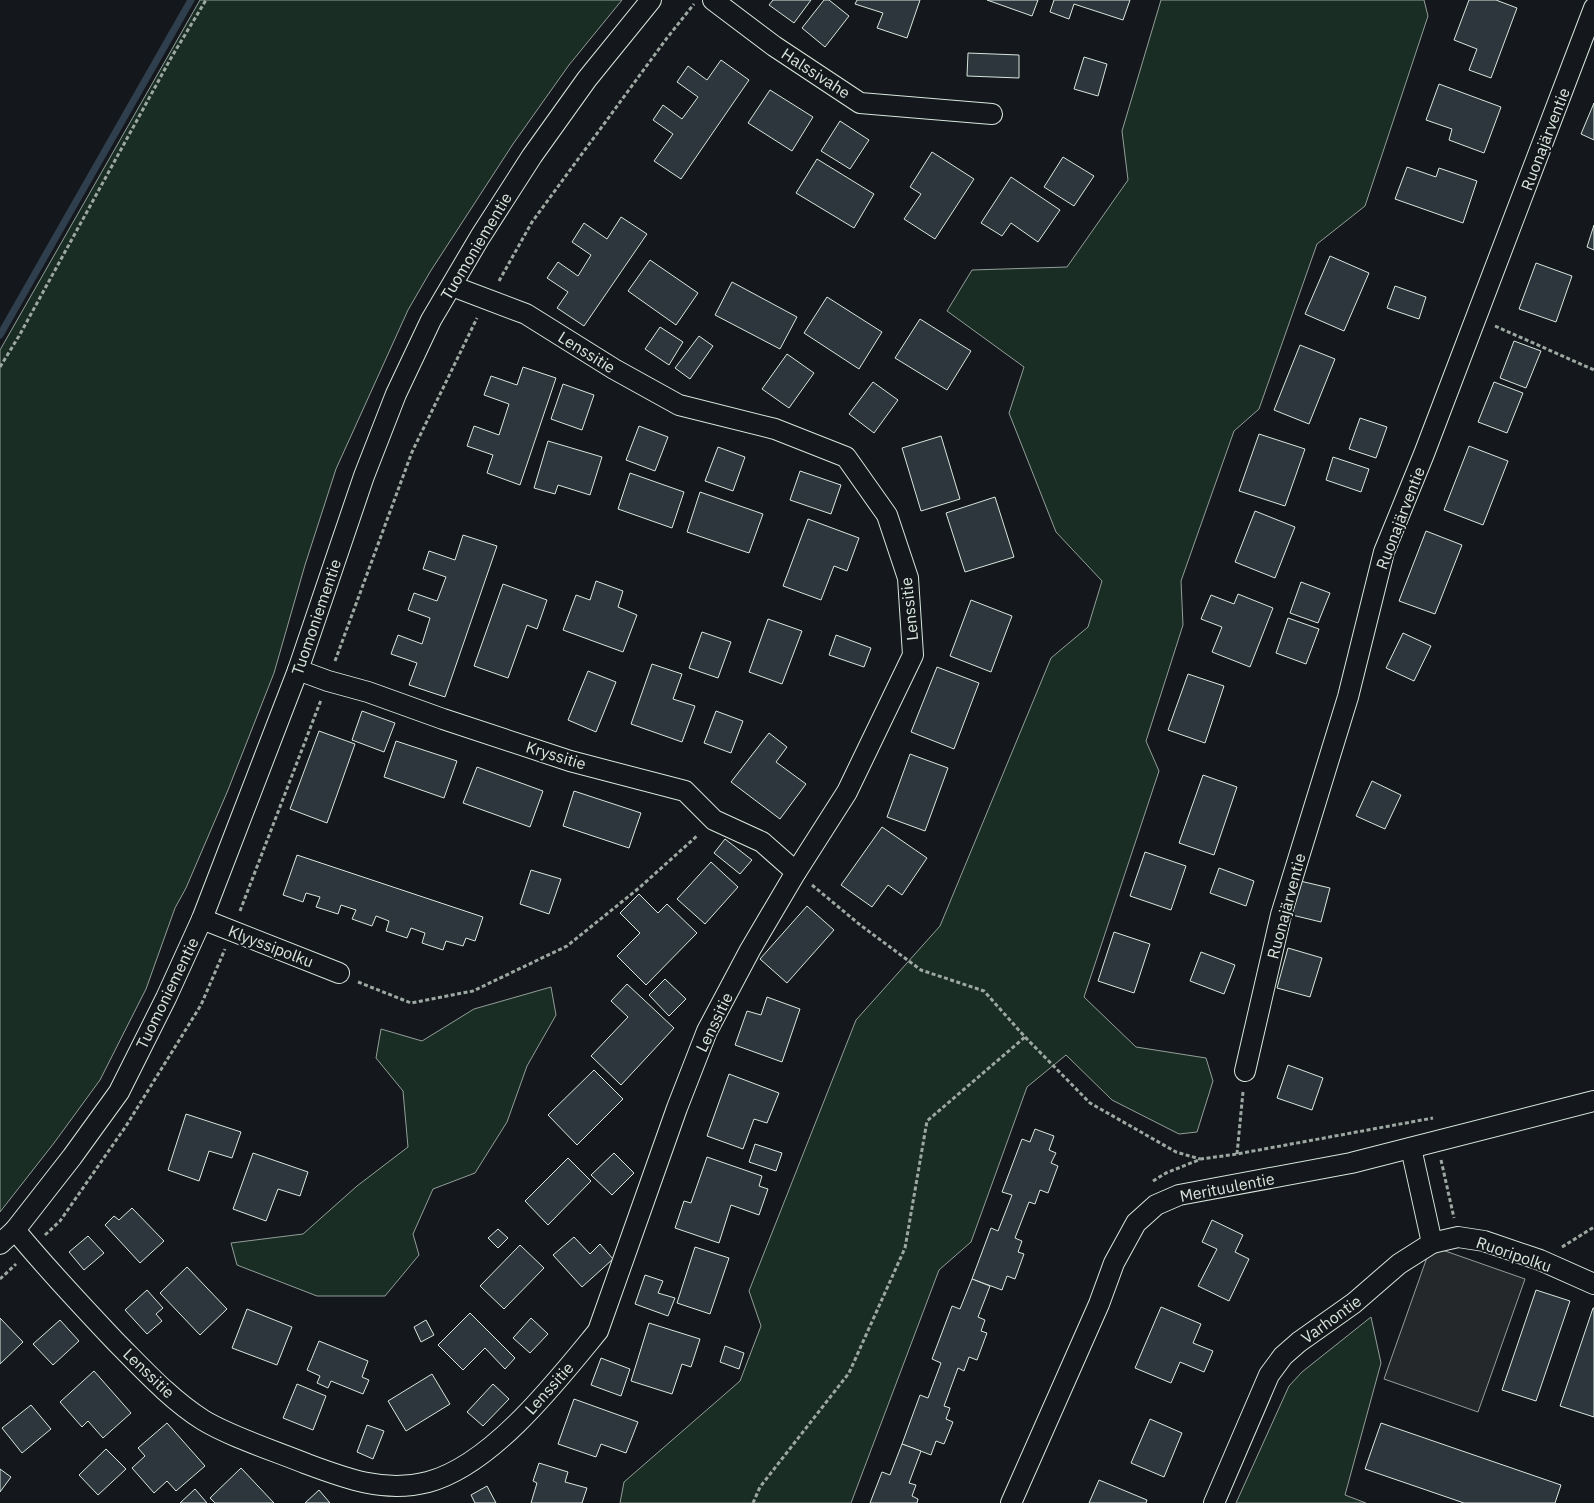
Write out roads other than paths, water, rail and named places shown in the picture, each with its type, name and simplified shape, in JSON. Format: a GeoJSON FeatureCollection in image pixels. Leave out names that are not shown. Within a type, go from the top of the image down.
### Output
{"type":"FeatureCollection","features":[{"type":"Feature","properties":{"kind":"street","name":"Tuomoniementie"},"geometry":{"type":"LineString","coordinates":[[0,1244],[15,1230],[72,1157],[119,1092],[166,998],[202,919],[298,670],[364,476],[396,394],[431,320],[480,237],[532,156],[587,79],[651,0]]}},
{"type":"Feature","properties":{"kind":"street","name":"Halssivahe"},"geometry":{"type":"LineString","coordinates":[[713,0],[774,46],[860,103],[992,114]]}},
{"type":"Feature","properties":{"kind":"street","name":"Ruonajärventie"},"geometry":{"type":"LineString","coordinates":[[1245,1071],[1281,915],[1348,697],[1384,552],[1424,454],[1594,8]]}},
{"type":"Feature","properties":{"kind":"street","name":"Lenssitie"},"geometry":{"type":"LineString","coordinates":[[15,1230],[67,1290],[148,1374],[184,1407],[205,1421],[286,1455],[366,1484],[387,1485],[428,1482],[455,1471],[481,1456],[509,1431],[598,1331],[673,1117],[707,1031],[750,950],[796,872],[847,792],[914,655],[908,578],[887,514],[846,457],[775,429],[679,405],[614,369],[526,314],[452,286]]}},
{"type":"Feature","properties":{"kind":"street","name":"Kryssitie"},"geometry":{"type":"LineString","coordinates":[[298,670],[570,761],[685,790],[714,820],[762,842],[796,872]]}},
{"type":"Feature","properties":{"kind":"street","name":"Klyyssipolku"},"geometry":{"type":"LineString","coordinates":[[202,919],[339,973]]}},
{"type":"Feature","properties":{"kind":"street","name":"Merituulentie"},"geometry":{"type":"LineString","coordinates":[[1011,1503],[1099,1304],[1114,1264],[1136,1223],[1156,1205],[1179,1195],[1351,1163],[1594,1101]]}},
{"type":"Feature","properties":{"kind":"street"},"geometry":{"type":"LineString","coordinates":[[1411,1148],[1432,1243]]}},
{"type":"Feature","properties":{"kind":"street","name":"Ruoripolku"},"geometry":{"type":"LineString","coordinates":[[1432,1243],[1458,1237],[1484,1241],[1540,1260],[1594,1284]]}},
{"type":"Feature","properties":{"kind":"street","name":"Varhontie"},"geometry":{"type":"LineString","coordinates":[[1214,1503],[1269,1374],[1283,1356],[1299,1342],[1374,1288],[1399,1264],[1432,1243]]}},
{"type":"Feature","properties":{"kind":"waterway"},"geometry":{"type":"LineString","coordinates":[[0,335],[191,0]]}}]}
